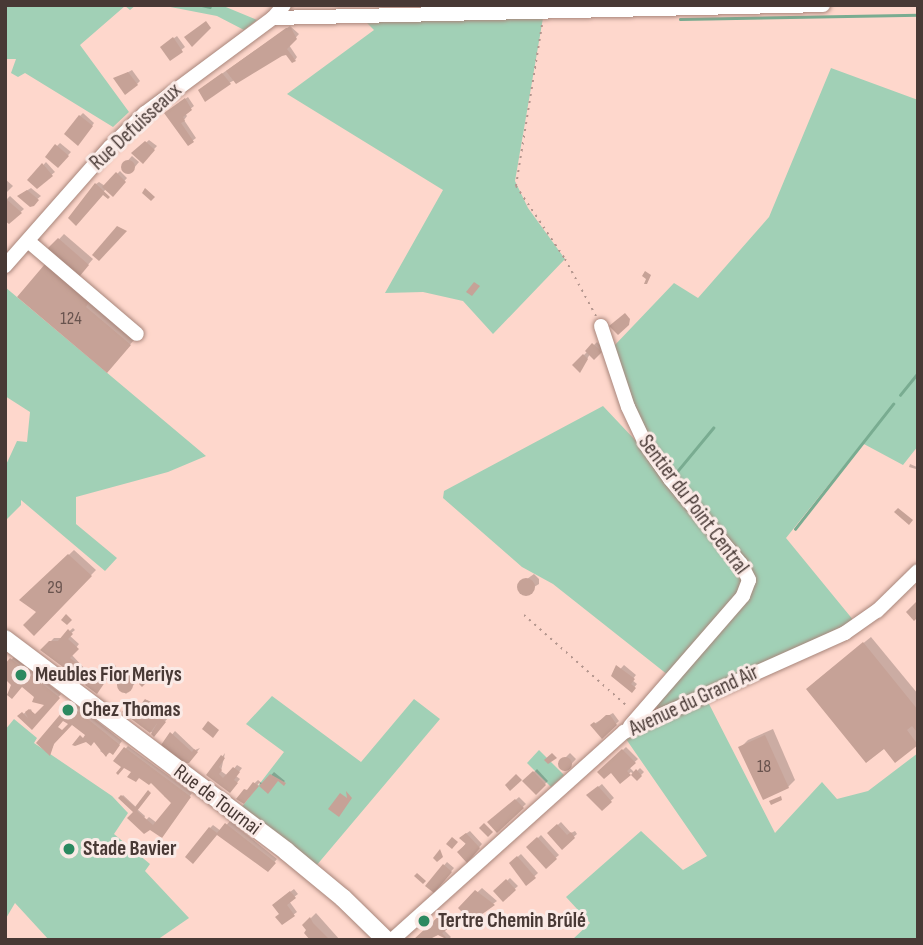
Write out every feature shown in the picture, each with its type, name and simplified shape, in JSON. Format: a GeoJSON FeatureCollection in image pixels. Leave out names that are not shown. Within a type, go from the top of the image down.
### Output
{"type":"FeatureCollection","features":[{"type":"Feature","properties":{"kind":"main road","name":"Rue de Tournai"},"geometry":{"type":"LineString","coordinates":[[5,627],[34,654],[42,666]]}},
{"type":"Feature","properties":{"kind":"main road","name":"Rue de Tournai"},"geometry":{"type":"LineString","coordinates":[[5,639],[286,851],[343,898],[386,940]]}},
{"type":"Feature","properties":{"kind":"street","name":"Rue Defuisseaux"},"geometry":{"type":"LineString","coordinates":[[5,267],[110,146],[145,113],[273,18],[284,5]]}},
{"type":"Feature","properties":{"kind":"street"},"geometry":{"type":"LineString","coordinates":[[273,18],[823,5]]}},
{"type":"Feature","properties":{"kind":"street"},"geometry":{"type":"LineString","coordinates":[[28,241],[137,334]]}},
{"type":"Feature","properties":{"kind":"street","name":"Sentier du Point Central"},"geometry":{"type":"LineString","coordinates":[[601,326],[628,407],[646,445],[670,479],[741,564],[749,580],[743,596],[624,732]]}},
{"type":"Feature","properties":{"kind":"street","name":"Avenue du Grand Air"},"geometry":{"type":"LineString","coordinates":[[392,940],[624,732],[845,633],[877,611],[918,570]]}},
{"type":"Feature","properties":{"kind":"path"},"geometry":{"type":"LineString","coordinates":[[544,13],[516,186],[565,259],[601,326]]}},
{"type":"Feature","properties":{"kind":"path"},"geometry":{"type":"LineString","coordinates":[[524,615],[623,702],[637,719]]}},
{"type":"Feature","properties":{"kind":"green space"},"geometry":{"type":"Polygon","coordinates":[[[5,5],[136,5],[130,10],[125,6],[80,45],[129,112],[113,127],[25,73],[18,77],[11,73],[16,59],[5,59],[5,5]]]}},
{"type":"Feature","properties":{"kind":"green space"},"geometry":{"type":"Polygon","coordinates":[[[160,5],[221,5],[257,20],[244,30],[217,16],[160,5]]]}},
{"type":"Feature","properties":{"kind":"green space"},"geometry":{"type":"Polygon","coordinates":[[[543,18],[515,181],[528,208],[565,259],[493,334],[463,301],[423,292],[385,293],[443,190],[287,94],[374,30],[366,22],[543,18]]]}},
{"type":"Feature","properties":{"kind":"green space"},"geometry":{"type":"Polygon","coordinates":[[[831,68],[918,100],[918,446],[903,465],[862,443],[786,538],[854,621],[660,712],[654,703],[752,581],[672,477],[636,418],[613,347],[674,283],[698,298],[769,217],[831,68]]]}},
{"type":"Feature","properties":{"kind":"green space"},"geometry":{"type":"Polygon","coordinates":[[[5,287],[206,456],[168,472],[76,497],[76,524],[117,558],[105,571],[21,500],[21,505],[5,521],[5,467],[17,441],[27,442],[30,412],[5,396],[5,287]]]}},
{"type":"Feature","properties":{"kind":"green space"},"geometry":{"type":"Polygon","coordinates":[[[603,406],[652,458],[739,566],[745,585],[668,675],[553,584],[522,567],[443,498],[444,491],[603,406]]]}},
{"type":"Feature","properties":{"kind":"green space"},"geometry":{"type":"Polygon","coordinates":[[[272,696],[361,762],[414,699],[440,719],[316,866],[241,808],[284,752],[246,724],[272,696]]]}},
{"type":"Feature","properties":{"kind":"green space"},"geometry":{"type":"Polygon","coordinates":[[[708,702],[775,833],[822,782],[837,799],[868,791],[918,753],[918,940],[572,940],[590,923],[566,897],[641,831],[683,870],[707,856],[626,739],[708,702]]]}},
{"type":"Feature","properties":{"kind":"green space","name":"Stade Bavier"},"geometry":{"type":"Polygon","coordinates":[[[14,719],[37,738],[34,743],[112,796],[128,813],[114,834],[150,864],[145,871],[189,918],[157,940],[49,940],[15,903],[5,920],[5,730],[14,719]]]}},
{"type":"Feature","properties":{"kind":"green space"},"geometry":{"type":"Polygon","coordinates":[[[539,750],[564,775],[551,787],[527,763],[539,750]]]}},
{"type":"Feature","properties":{"kind":"building"},"geometry":{"type":"Polygon","coordinates":[[[206,21],[211,28],[192,47],[184,37],[206,21]]]}},
{"type":"Feature","properties":{"kind":"building"},"geometry":{"type":"Polygon","coordinates":[[[286,28],[291,28],[297,39],[287,49],[296,61],[292,63],[286,55],[282,56],[236,84],[226,71],[286,28]]]}},
{"type":"Feature","properties":{"kind":"building"},"geometry":{"type":"Polygon","coordinates":[[[173,37],[183,52],[170,61],[160,47],[173,37]]]}},
{"type":"Feature","properties":{"kind":"building"},"geometry":{"type":"Polygon","coordinates":[[[128,72],[138,85],[125,95],[113,78],[128,72]]]}},
{"type":"Feature","properties":{"kind":"building"},"geometry":{"type":"Polygon","coordinates":[[[222,73],[231,84],[205,102],[198,90],[222,73]]]}},
{"type":"Feature","properties":{"kind":"building"},"geometry":{"type":"Polygon","coordinates":[[[185,98],[192,110],[183,117],[185,121],[181,123],[194,142],[188,146],[164,113],[185,98]]]}},
{"type":"Feature","properties":{"kind":"building"},"geometry":{"type":"Polygon","coordinates":[[[79,115],[93,126],[78,146],[64,134],[79,115]]]}},
{"type":"Feature","properties":{"kind":"building"},"geometry":{"type":"Polygon","coordinates":[[[145,141],[155,150],[143,164],[131,153],[145,141]]]}},
{"type":"Feature","properties":{"kind":"building"},"geometry":{"type":"Polygon","coordinates":[[[55,144],[69,156],[58,168],[45,157],[55,144]]]}},
{"type":"Feature","properties":{"kind":"building"},"geometry":{"type":"Polygon","coordinates":[[[125,160],[131,160],[135,167],[131,174],[125,174],[121,170],[121,164],[125,160]]]}},
{"type":"Feature","properties":{"kind":"building"},"geometry":{"type":"Polygon","coordinates":[[[42,163],[53,176],[37,189],[27,180],[42,163]]]}},
{"type":"Feature","properties":{"kind":"building"},"geometry":{"type":"Polygon","coordinates":[[[116,172],[126,182],[113,197],[102,187],[116,172]]]}},
{"type":"Feature","properties":{"kind":"building"},"geometry":{"type":"Polygon","coordinates":[[[95,183],[110,197],[108,199],[103,195],[76,226],[68,218],[95,183]]]}},
{"type":"Feature","properties":{"kind":"building"},"geometry":{"type":"Polygon","coordinates":[[[145,188],[155,197],[151,201],[142,193],[145,188]]]}},
{"type":"Feature","properties":{"kind":"building"},"geometry":{"type":"Polygon","coordinates":[[[27,190],[39,200],[34,206],[30,207],[17,196],[27,190]]]}},
{"type":"Feature","properties":{"kind":"building"},"geometry":{"type":"Polygon","coordinates":[[[5,198],[22,213],[9,224],[5,221],[5,198]]]}},
{"type":"Feature","properties":{"kind":"building"},"geometry":{"type":"Polygon","coordinates":[[[117,226],[127,231],[99,261],[92,255],[117,226]]]}},
{"type":"Feature","properties":{"kind":"building"},"geometry":{"type":"Polygon","coordinates":[[[58,238],[89,265],[79,277],[47,249],[58,238]]]}},
{"type":"Feature","properties":{"kind":"building"},"geometry":{"type":"Polygon","coordinates":[[[45,264],[89,302],[86,307],[131,345],[107,373],[17,297],[45,264]]]}},
{"type":"Feature","properties":{"kind":"building"},"geometry":{"type":"Polygon","coordinates":[[[645,271],[651,275],[647,284],[644,284],[646,279],[642,276],[645,271]]]}},
{"type":"Feature","properties":{"kind":"building"},"geometry":{"type":"Polygon","coordinates":[[[474,282],[480,286],[472,296],[466,292],[474,282]]]}},
{"type":"Feature","properties":{"kind":"building"},"geometry":{"type":"Polygon","coordinates":[[[625,313],[630,319],[629,325],[618,335],[609,326],[625,313]]]}},
{"type":"Feature","properties":{"kind":"building"},"geometry":{"type":"Polygon","coordinates":[[[592,343],[602,352],[594,360],[585,351],[592,343]]]}},
{"type":"Feature","properties":{"kind":"building"},"geometry":{"type":"Polygon","coordinates":[[[583,354],[588,359],[580,373],[572,365],[583,354]]]}},
{"type":"Feature","properties":{"kind":"building"},"geometry":{"type":"Polygon","coordinates":[[[898,508],[913,520],[909,525],[894,512],[898,508]]]}},
{"type":"Feature","properties":{"kind":"building"},"geometry":{"type":"Polygon","coordinates":[[[68,554],[92,576],[34,636],[23,625],[36,612],[19,600],[68,554]]]}},
{"type":"Feature","properties":{"kind":"building"},"geometry":{"type":"Polygon","coordinates":[[[526,578],[532,581],[535,587],[532,593],[526,596],[520,593],[517,587],[520,581],[526,578]]]}},
{"type":"Feature","properties":{"kind":"building"},"geometry":{"type":"Polygon","coordinates":[[[918,600],[918,617],[914,621],[906,612],[918,600]]]}},
{"type":"Feature","properties":{"kind":"building"},"geometry":{"type":"Polygon","coordinates":[[[66,614],[72,620],[67,625],[61,620],[66,614]]]}},
{"type":"Feature","properties":{"kind":"building"},"geometry":{"type":"Polygon","coordinates":[[[68,629],[73,634],[68,639],[79,649],[70,658],[86,670],[79,679],[40,650],[49,641],[58,641],[68,629]]]}},
{"type":"Feature","properties":{"kind":"building"},"geometry":{"type":"Polygon","coordinates":[[[863,642],[918,710],[918,733],[912,726],[907,730],[918,745],[895,763],[884,749],[866,763],[806,689],[863,642]]]}},
{"type":"Feature","properties":{"kind":"building"},"geometry":{"type":"Polygon","coordinates":[[[10,658],[60,698],[32,730],[17,716],[22,712],[28,718],[25,712],[29,709],[35,714],[44,705],[32,702],[34,697],[22,687],[12,699],[7,695],[11,685],[5,679],[5,664],[10,658]]]}},
{"type":"Feature","properties":{"kind":"building"},"geometry":{"type":"Polygon","coordinates":[[[113,664],[116,666],[97,694],[85,685],[99,669],[105,673],[105,666],[110,668],[113,664]]]}},
{"type":"Feature","properties":{"kind":"building"},"geometry":{"type":"Polygon","coordinates":[[[616,665],[635,679],[631,684],[636,688],[632,693],[611,676],[616,665]]]}},
{"type":"Feature","properties":{"kind":"building"},"geometry":{"type":"Polygon","coordinates":[[[148,676],[151,678],[142,687],[139,684],[148,676]]]}},
{"type":"Feature","properties":{"kind":"building"},"geometry":{"type":"Polygon","coordinates":[[[122,677],[128,677],[133,685],[131,691],[122,693],[117,688],[117,682],[122,677]]]}},
{"type":"Feature","properties":{"kind":"building"},"geometry":{"type":"Polygon","coordinates":[[[145,699],[158,707],[154,712],[166,722],[154,737],[151,734],[158,722],[150,733],[122,712],[128,704],[138,708],[145,699]]]}},
{"type":"Feature","properties":{"kind":"building"},"geometry":{"type":"Polygon","coordinates":[[[69,704],[120,745],[113,755],[109,752],[106,757],[94,742],[91,746],[86,742],[72,745],[80,735],[83,738],[85,735],[72,725],[54,744],[50,756],[36,743],[69,704]],[[63,721],[58,727],[62,730],[68,724],[63,721]]]}},
{"type":"Feature","properties":{"kind":"building"},"geometry":{"type":"Polygon","coordinates":[[[606,715],[610,715],[617,725],[602,739],[590,725],[594,722],[596,724],[606,715]]]}},
{"type":"Feature","properties":{"kind":"building"},"geometry":{"type":"Polygon","coordinates":[[[208,721],[219,730],[213,738],[202,729],[208,721]]]}},
{"type":"Feature","properties":{"kind":"building"},"geometry":{"type":"Polygon","coordinates":[[[170,732],[192,752],[194,749],[198,752],[189,763],[184,763],[161,745],[170,732]]]}},
{"type":"Feature","properties":{"kind":"building"},"geometry":{"type":"Polygon","coordinates":[[[765,735],[789,788],[763,800],[738,747],[765,735]]]}},
{"type":"Feature","properties":{"kind":"building"},"geometry":{"type":"Polygon","coordinates":[[[124,747],[191,797],[162,838],[150,830],[144,834],[127,818],[133,812],[118,798],[121,795],[135,807],[148,790],[151,793],[137,811],[153,825],[171,803],[151,783],[149,785],[139,778],[136,782],[127,777],[131,772],[124,768],[118,775],[116,773],[121,767],[113,761],[124,747]]]}},
{"type":"Feature","properties":{"kind":"building"},"geometry":{"type":"Polygon","coordinates":[[[622,749],[636,763],[627,771],[631,775],[620,784],[611,773],[604,779],[597,772],[622,749]]]}},
{"type":"Feature","properties":{"kind":"building"},"geometry":{"type":"Polygon","coordinates":[[[552,753],[557,758],[548,764],[544,760],[552,753]]]}},
{"type":"Feature","properties":{"kind":"building"},"geometry":{"type":"Polygon","coordinates":[[[221,755],[225,758],[219,767],[222,770],[219,774],[223,778],[233,767],[240,772],[234,780],[238,783],[230,793],[206,775],[221,755]]]}},
{"type":"Feature","properties":{"kind":"building"},"geometry":{"type":"Polygon","coordinates":[[[562,757],[568,757],[572,764],[568,771],[562,771],[558,767],[558,761],[562,757]]]}},
{"type":"Feature","properties":{"kind":"building"},"geometry":{"type":"Polygon","coordinates":[[[636,769],[642,776],[637,781],[631,775],[636,769]]]}},
{"type":"Feature","properties":{"kind":"building"},"geometry":{"type":"Polygon","coordinates":[[[533,771],[546,785],[536,795],[522,781],[533,771]]]}},
{"type":"Feature","properties":{"kind":"building"},"geometry":{"type":"Polygon","coordinates":[[[270,774],[286,783],[284,786],[278,781],[268,794],[259,786],[270,774]]]}},
{"type":"Feature","properties":{"kind":"building"},"geometry":{"type":"Polygon","coordinates":[[[516,774],[522,780],[510,791],[505,785],[516,774]]]}},
{"type":"Feature","properties":{"kind":"building"},"geometry":{"type":"Polygon","coordinates":[[[253,782],[259,786],[244,804],[236,799],[253,782]]]}},
{"type":"Feature","properties":{"kind":"building"},"geometry":{"type":"Polygon","coordinates":[[[598,786],[612,802],[602,811],[586,795],[598,786]]]}},
{"type":"Feature","properties":{"kind":"building"},"geometry":{"type":"Polygon","coordinates":[[[346,791],[352,798],[339,817],[328,809],[340,793],[347,798],[346,791]]]}},
{"type":"Feature","properties":{"kind":"building"},"geometry":{"type":"Polygon","coordinates":[[[781,796],[782,800],[771,805],[769,801],[781,796]]]}},
{"type":"Feature","properties":{"kind":"building"},"geometry":{"type":"Polygon","coordinates":[[[515,799],[524,808],[497,833],[487,822],[515,799]]]}},
{"type":"Feature","properties":{"kind":"building"},"geometry":{"type":"Polygon","coordinates":[[[225,823],[276,863],[268,872],[217,835],[193,864],[185,857],[209,827],[217,833],[225,823]]]}},
{"type":"Feature","properties":{"kind":"building"},"geometry":{"type":"Polygon","coordinates":[[[484,823],[493,832],[488,837],[479,828],[484,823]]]}},
{"type":"Feature","properties":{"kind":"building"},"geometry":{"type":"Polygon","coordinates":[[[557,824],[567,835],[571,832],[575,838],[562,850],[547,833],[557,824]]]}},
{"type":"Feature","properties":{"kind":"building"},"geometry":{"type":"Polygon","coordinates":[[[466,833],[480,848],[467,863],[457,852],[466,844],[459,838],[466,833]]]}},
{"type":"Feature","properties":{"kind":"building"},"geometry":{"type":"Polygon","coordinates":[[[452,837],[458,842],[452,849],[446,844],[452,837]]]}},
{"type":"Feature","properties":{"kind":"building"},"geometry":{"type":"Polygon","coordinates":[[[537,837],[557,859],[546,869],[526,847],[537,837]]]}},
{"type":"Feature","properties":{"kind":"building"},"geometry":{"type":"Polygon","coordinates":[[[440,849],[443,857],[437,862],[433,858],[440,849]]]}},
{"type":"Feature","properties":{"kind":"building"},"geometry":{"type":"Polygon","coordinates":[[[517,856],[536,878],[526,886],[509,863],[517,856]]]}},
{"type":"Feature","properties":{"kind":"building"},"geometry":{"type":"Polygon","coordinates":[[[443,864],[452,872],[434,893],[425,886],[443,864]]]}},
{"type":"Feature","properties":{"kind":"building"},"geometry":{"type":"Polygon","coordinates":[[[417,873],[426,881],[423,884],[414,876],[417,873]]]}},
{"type":"Feature","properties":{"kind":"building"},"geometry":{"type":"Polygon","coordinates":[[[506,879],[516,890],[503,902],[493,891],[506,879]]]}},
{"type":"Feature","properties":{"kind":"building"},"geometry":{"type":"Polygon","coordinates":[[[475,890],[495,905],[464,927],[457,920],[464,914],[458,908],[475,890]]]}},
{"type":"Feature","properties":{"kind":"building"},"geometry":{"type":"Polygon","coordinates":[[[290,891],[296,898],[287,905],[295,916],[282,925],[275,917],[279,914],[272,905],[290,891]]]}},
{"type":"Feature","properties":{"kind":"building"},"geometry":{"type":"Polygon","coordinates":[[[441,914],[452,926],[442,933],[448,940],[438,935],[428,940],[413,940],[441,914]]]}},
{"type":"Feature","properties":{"kind":"building"},"geometry":{"type":"Polygon","coordinates":[[[310,917],[330,940],[310,940],[302,925],[310,917]]]}},
{"type":"Feature","properties":{"kind":"waterway"},"geometry":{"type":"LineString","coordinates":[[202,5],[210,7]]}},
{"type":"Feature","properties":{"kind":"waterway"},"geometry":{"type":"LineString","coordinates":[[680,19],[918,15]]}},
{"type":"Feature","properties":{"kind":"waterway"},"geometry":{"type":"LineString","coordinates":[[900,395],[918,373]]}},
{"type":"Feature","properties":{"kind":"waterway"},"geometry":{"type":"LineString","coordinates":[[795,529],[893,404]]}},
{"type":"Feature","properties":{"kind":"waterway"},"geometry":{"type":"LineString","coordinates":[[675,474],[713,428]]}},
{"type":"Feature","properties":{"kind":"place","name":"Meubles Fior Meriys"},"geometry":{"type":"Point","coordinates":[21,675]}},
{"type":"Feature","properties":{"kind":"place","name":"Chez Thomas"},"geometry":{"type":"Point","coordinates":[68,710]}},
{"type":"Feature","properties":{"kind":"place","name":"Stade Bavier"},"geometry":{"type":"Point","coordinates":[69,849]}},
{"type":"Feature","properties":{"kind":"place","name":"Tertre Chemin Brûlé"},"geometry":{"type":"Point","coordinates":[424,921]}}]}
